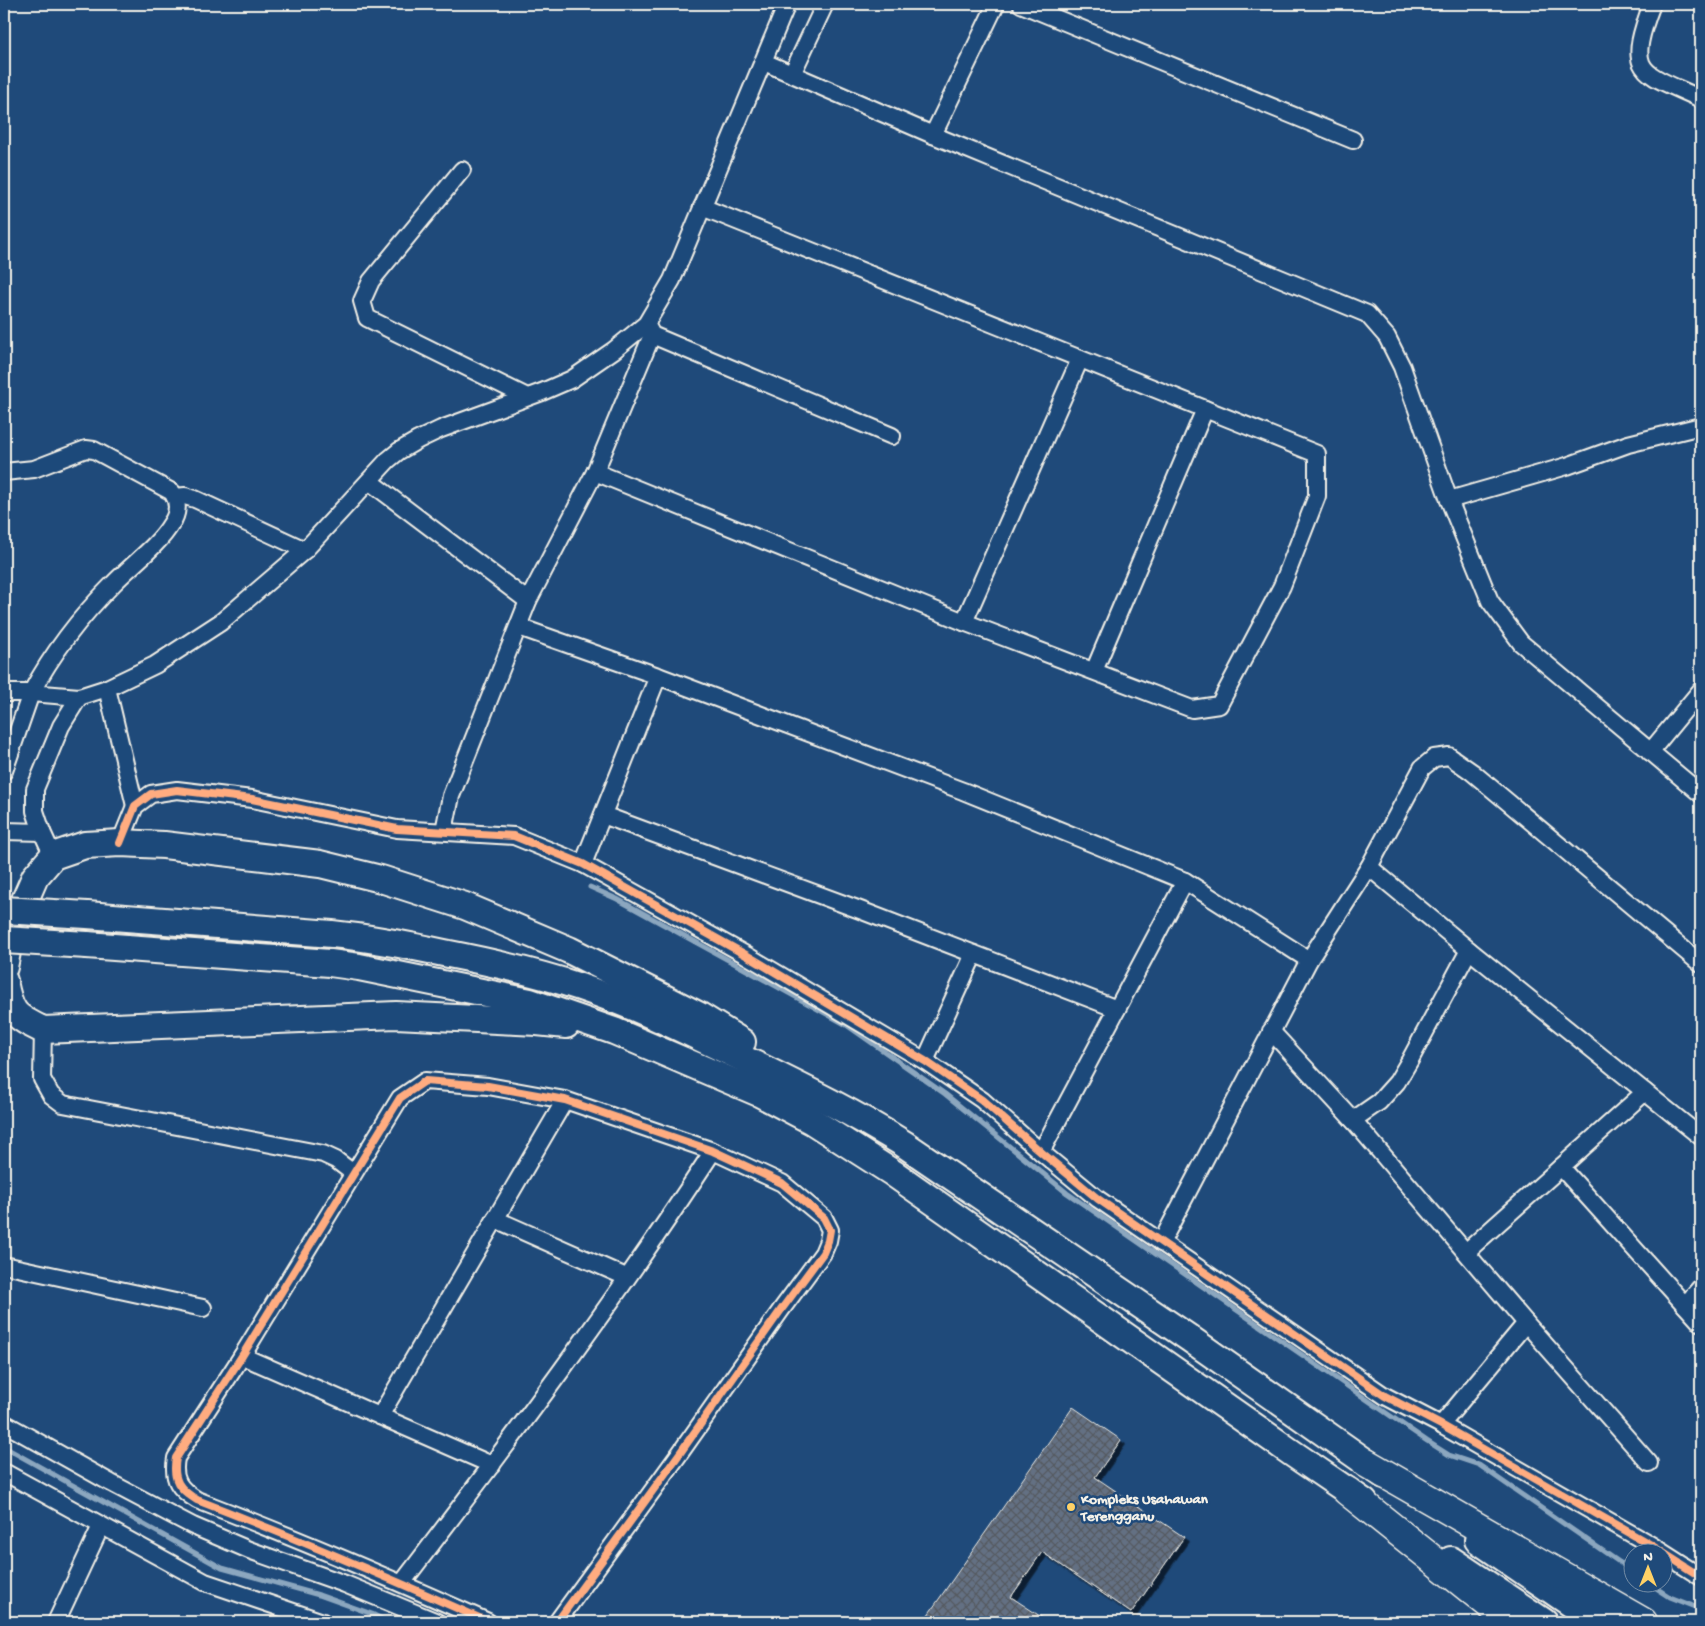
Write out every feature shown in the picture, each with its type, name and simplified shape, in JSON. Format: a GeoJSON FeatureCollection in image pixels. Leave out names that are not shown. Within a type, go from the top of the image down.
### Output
{"type":"FeatureCollection","features":[{"type":"Feature","properties":{"kind":"highway"},"geometry":{"type":"LineString","coordinates":[[1366,1463],[1643,1622]]}},
{"type":"Feature","properties":{"kind":"highway"},"geometry":{"type":"LineString","coordinates":[[1347,1490],[1511,1622]]}},
{"type":"Feature","properties":{"kind":"main road"},"geometry":{"type":"LineString","coordinates":[[4,967],[11,932],[35,877],[53,856],[85,845],[120,843],[164,845],[320,864],[381,878],[466,906],[569,950],[700,1016],[869,1122],[1189,1338],[1366,1463],[1598,1622]]}},
{"type":"Feature","properties":{"kind":"main road"},"geometry":{"type":"LineString","coordinates":[[4,910],[367,938],[520,969],[606,996],[688,1032],[869,1122]]}},
{"type":"Feature","properties":{"kind":"main road"},"geometry":{"type":"LineString","coordinates":[[4,940],[297,959],[359,967],[530,1002],[614,1031],[759,1093],[812,1120],[893,1173],[1292,1454],[1544,1622]]}},
{"type":"Feature","properties":{"kind":"main road"},"geometry":{"type":"LineString","coordinates":[[5,996],[21,1019],[43,1030],[396,1015],[536,1022],[614,1031]]}},
{"type":"Feature","properties":{"kind":"street"},"geometry":{"type":"LineString","coordinates":[[444,831],[451,796],[528,601],[596,472],[649,329],[672,280],[787,4]]}},
{"type":"Feature","properties":{"kind":"street"},"geometry":{"type":"LineString","coordinates":[[792,74],[825,4]]}},
{"type":"Feature","properties":{"kind":"street"},"geometry":{"type":"LineString","coordinates":[[934,135],[996,4]]}},
{"type":"Feature","properties":{"kind":"street"},"geometry":{"type":"LineString","coordinates":[[1021,4],[1353,140]]}},
{"type":"Feature","properties":{"kind":"street"},"geometry":{"type":"LineString","coordinates":[[1652,4],[1640,37],[1639,60],[1642,67],[1650,76],[1701,100]]}},
{"type":"Feature","properties":{"kind":"street"},"geometry":{"type":"LineString","coordinates":[[764,62],[934,135],[1367,314],[1386,337],[1402,368],[1449,500],[1490,601],[1521,642],[1701,794]]}},
{"type":"Feature","properties":{"kind":"street"},"geometry":{"type":"LineString","coordinates":[[462,170],[370,281],[362,301],[367,318],[527,398]]}},
{"type":"Feature","properties":{"kind":"street"},"geometry":{"type":"LineString","coordinates":[[596,472],[964,622],[1192,709],[1218,705],[1282,586],[1316,496],[1316,454],[702,207]]}},
{"type":"Feature","properties":{"kind":"street"},"geometry":{"type":"LineString","coordinates":[[4,693],[72,697],[107,688],[156,665],[221,622],[305,550],[368,481],[394,456],[441,428],[527,398],[572,379],[649,329]]}},
{"type":"Feature","properties":{"kind":"street"},"geometry":{"type":"LineString","coordinates":[[649,329],[892,436]]}},
{"type":"Feature","properties":{"kind":"street"},"geometry":{"type":"LineString","coordinates":[[964,622],[1080,359]]}},
{"type":"Feature","properties":{"kind":"street"},"geometry":{"type":"LineString","coordinates":[[1094,671],[1205,409]]}},
{"type":"Feature","properties":{"kind":"street"},"geometry":{"type":"LineString","coordinates":[[1449,500],[1567,466],[1628,444],[1701,426]]}},
{"type":"Feature","properties":{"kind":"street"},"geometry":{"type":"LineString","coordinates":[[4,472],[34,469],[86,449],[94,450],[172,492],[175,497],[177,512],[172,524],[162,537],[111,585],[44,668],[4,771]]}},
{"type":"Feature","properties":{"kind":"street"},"geometry":{"type":"LineString","coordinates":[[368,481],[528,601]]}},
{"type":"Feature","properties":{"kind":"street"},"geometry":{"type":"LineString","coordinates":[[175,497],[185,496],[195,499],[305,550]]}},
{"type":"Feature","properties":{"kind":"street"},"geometry":{"type":"LineString","coordinates":[[519,627],[658,676],[963,791],[1185,881],[1309,960]]}},
{"type":"Feature","properties":{"kind":"street"},"geometry":{"type":"LineString","coordinates":[[583,864],[658,676]]}},
{"type":"Feature","properties":{"kind":"street"},"geometry":{"type":"LineString","coordinates":[[107,688],[135,806]]}},
{"type":"Feature","properties":{"kind":"street"},"geometry":{"type":"LineString","coordinates":[[1650,752],[1701,690]]}},
{"type":"Feature","properties":{"kind":"street"},"geometry":{"type":"LineString","coordinates":[[53,856],[35,811],[35,789],[72,697]]}},
{"type":"Feature","properties":{"kind":"street"},"geometry":{"type":"LineString","coordinates":[[1161,1243],[1309,960],[1369,867],[1422,768],[1434,758],[1449,756],[1472,772],[1701,964]]}},
{"type":"Feature","properties":{"kind":"street"},"geometry":{"type":"LineString","coordinates":[[120,843],[135,806],[151,794],[177,790],[252,798],[397,828],[514,836],[583,864],[746,955],[925,1061],[982,1100],[1098,1199],[1385,1396],[1442,1425],[1651,1544],[1701,1577]]}},
{"type":"Feature","properties":{"kind":"street"},"geometry":{"type":"LineString","coordinates":[[603,815],[1117,1009]]}},
{"type":"Feature","properties":{"kind":"street"},"geometry":{"type":"LineString","coordinates":[[4,831],[42,832]]}},
{"type":"Feature","properties":{"kind":"street"},"geometry":{"type":"LineString","coordinates":[[1369,867],[1701,1137]]}},
{"type":"Feature","properties":{"kind":"street"},"geometry":{"type":"LineString","coordinates":[[1041,1152],[1185,881]]}},
{"type":"Feature","properties":{"kind":"street"},"geometry":{"type":"LineString","coordinates":[[1353,1120],[1379,1102],[1397,1082],[1469,950]]}},
{"type":"Feature","properties":{"kind":"street"},"geometry":{"type":"LineString","coordinates":[[925,1061],[974,954]]}},
{"type":"Feature","properties":{"kind":"street"},"geometry":{"type":"LineString","coordinates":[[43,1030],[42,1079],[51,1095],[63,1104],[323,1154],[336,1160],[353,1173]]}},
{"type":"Feature","properties":{"kind":"street"},"geometry":{"type":"LineString","coordinates":[[1271,1032],[1353,1120],[1526,1323],[1649,1463]]}},
{"type":"Feature","properties":{"kind":"street"},"geometry":{"type":"LineString","coordinates":[[488,1622],[402,1583],[285,1534],[197,1500],[178,1485],[174,1470],[176,1458],[242,1356],[400,1098],[425,1081],[488,1086],[566,1100],[713,1151],[782,1183],[824,1218],[830,1230],[823,1253],[557,1622]]}},
{"type":"Feature","properties":{"kind":"street"},"geometry":{"type":"LineString","coordinates":[[1466,1252],[1645,1092]]}},
{"type":"Feature","properties":{"kind":"street"},"geometry":{"type":"LineString","coordinates":[[380,1416],[566,1100]]}},
{"type":"Feature","properties":{"kind":"street"},"geometry":{"type":"LineString","coordinates":[[402,1583],[492,1465],[670,1217],[713,1151]]}},
{"type":"Feature","properties":{"kind":"street"},"geometry":{"type":"LineString","coordinates":[[1561,1167],[1701,1323]]}},
{"type":"Feature","properties":{"kind":"street"},"geometry":{"type":"LineString","coordinates":[[495,1220],[626,1277]]}},
{"type":"Feature","properties":{"kind":"street"},"geometry":{"type":"LineString","coordinates":[[4,1265],[203,1308]]}},
{"type":"Feature","properties":{"kind":"street"},"geometry":{"type":"LineString","coordinates":[[1685,1304],[1701,1287]]}},
{"type":"Feature","properties":{"kind":"street"},"geometry":{"type":"LineString","coordinates":[[1442,1425],[1526,1323]]}},
{"type":"Feature","properties":{"kind":"street"},"geometry":{"type":"LineString","coordinates":[[242,1356],[492,1465]]}},
{"type":"Feature","properties":{"kind":"street"},"geometry":{"type":"LineString","coordinates":[[4,1423],[111,1483],[194,1526],[249,1550],[345,1584],[437,1622]]}},
{"type":"Feature","properties":{"kind":"street"},"geometry":{"type":"LineString","coordinates":[[4,1472],[205,1582],[323,1622]]}},
{"type":"Feature","properties":{"kind":"street"},"geometry":{"type":"LineString","coordinates":[[56,1622],[101,1526]]}},
{"type":"Feature","properties":{"kind":"building","name":"Kompleks Usahawan Terengganu"},"geometry":{"type":"Polygon","coordinates":[[[1073,1407],[1121,1440],[1095,1477],[1184,1537],[1131,1613],[1042,1552],[1011,1597],[1049,1622],[923,1622],[1073,1407]]]}},
{"type":"Feature","properties":{"kind":"waterway"},"geometry":{"type":"LineString","coordinates":[[590,887],[617,899],[845,1024],[945,1094],[1067,1193],[1427,1441],[1449,1455],[1479,1465],[1622,1564]]}},
{"type":"Feature","properties":{"kind":"waterway"},"geometry":{"type":"LineString","coordinates":[[4,1447],[222,1568],[319,1595],[372,1614],[388,1622]]}},
{"type":"Feature","properties":{"kind":"waterway"},"geometry":{"type":"LineString","coordinates":[[1665,1594],[1701,1609]]}},
{"type":"Feature","properties":{"kind":"cycle path"},"geometry":{"type":"LineString","coordinates":[[120,843],[135,806],[151,794],[177,790],[252,799],[397,829],[514,836],[583,864],[746,955],[925,1061],[982,1100],[1098,1199],[1385,1396],[1441,1425],[1651,1545],[1701,1577]]}},
{"type":"Feature","properties":{"kind":"cycle path"},"geometry":{"type":"LineString","coordinates":[[488,1622],[344,1559],[197,1500],[181,1488],[175,1472],[176,1458],[242,1356],[400,1098],[425,1081],[488,1086],[565,1100],[713,1151],[782,1183],[824,1218],[830,1230],[823,1253],[557,1622]]}},
{"type":"Feature","properties":{"kind":"place","name":"Kompleks Usahawan Terengganu"},"geometry":{"type":"Point","coordinates":[1071,1507]}}]}
